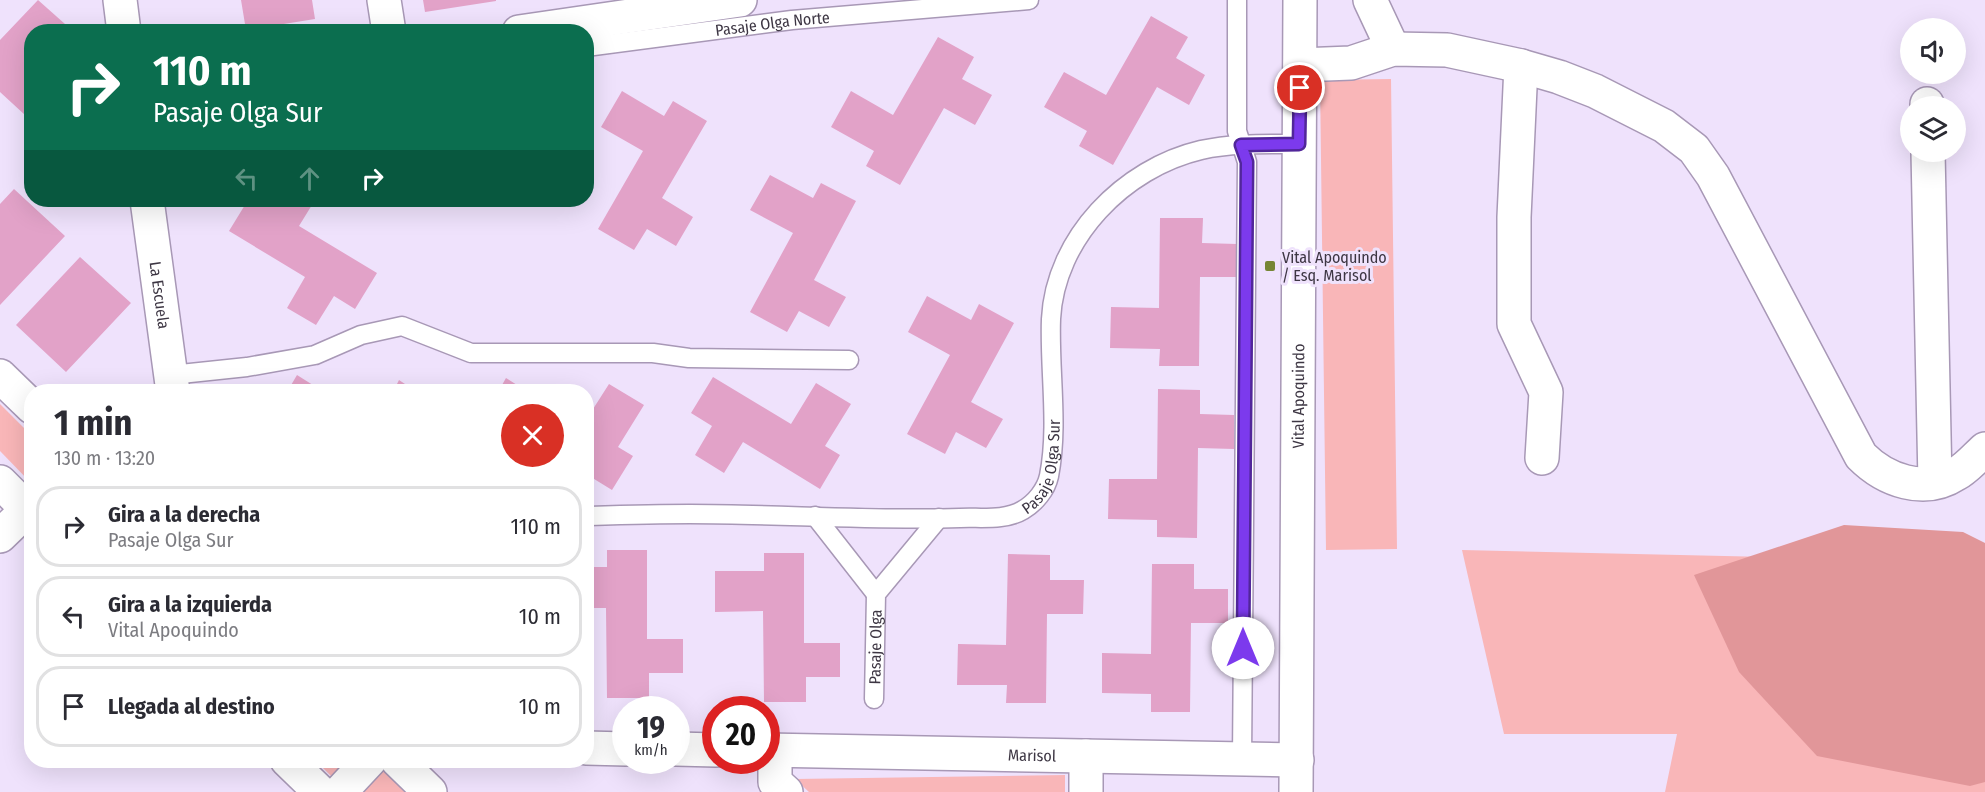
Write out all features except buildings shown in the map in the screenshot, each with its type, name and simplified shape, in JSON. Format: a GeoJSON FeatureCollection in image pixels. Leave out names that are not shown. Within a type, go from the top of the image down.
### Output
{"type":"FeatureCollection","features":[{"type":"Feature","properties":{"kind":"street"},"geometry":{"type":"LineString","coordinates":[[120,0],[123,24]]}},
{"type":"Feature","properties":{"kind":"street"},"geometry":{"type":"LineString","coordinates":[[384,0],[388,24]]}},
{"type":"Feature","properties":{"kind":"street"},"geometry":{"type":"LineString","coordinates":[[574,24],[740,0]]}},
{"type":"Feature","properties":{"kind":"street","name":"Vital Apoquindo"},"geometry":{"type":"LineString","coordinates":[[1296,792],[1300,0]]}},
{"type":"Feature","properties":{"kind":"street"},"geometry":{"type":"LineString","coordinates":[[1370,0],[1393,49]]}},
{"type":"Feature","properties":{"kind":"street"},"geometry":{"type":"LineString","coordinates":[[1300,65],[1351,63],[1393,49],[1447,50],[1521,66],[1558,77],[1628,106],[1664,126],[1694,149],[1713,176],[1861,456],[1872,468],[1903,482],[1935,482],[1956,474],[1985,449]]}},
{"type":"Feature","properties":{"kind":"street"},"geometry":{"type":"LineString","coordinates":[[1521,66],[1514,217],[1514,324],[1546,392],[1542,458]]}},
{"type":"Feature","properties":{"kind":"street"},"geometry":{"type":"LineString","coordinates":[[1928,162],[1935,482]]}},
{"type":"Feature","properties":{"kind":"street","name":"La Escuela"},"geometry":{"type":"LineString","coordinates":[[148,207],[172,383]]}},
{"type":"Feature","properties":{"kind":"street"},"geometry":{"type":"LineString","coordinates":[[0,376],[24,399]]}},
{"type":"Feature","properties":{"kind":"street"},"geometry":{"type":"LineString","coordinates":[[0,482],[24,504]]}},
{"type":"Feature","properties":{"kind":"street"},"geometry":{"type":"LineString","coordinates":[[0,536],[24,514]]}},
{"type":"Feature","properties":{"kind":"street"},"geometry":{"type":"LineString","coordinates":[[594,748],[612,749]]}},
{"type":"Feature","properties":{"kind":"street","name":"Marisol"},"geometry":{"type":"LineString","coordinates":[[780,750],[1296,760]]}},
{"type":"Feature","properties":{"kind":"street"},"geometry":{"type":"LineString","coordinates":[[1086,756],[1086,792]]}},
{"type":"Feature","properties":{"kind":"street"},"geometry":{"type":"LineString","coordinates":[[295,768],[320,792]]}},
{"type":"Feature","properties":{"kind":"street"},"geometry":{"type":"LineString","coordinates":[[340,792],[362,768]]}},
{"type":"Feature","properties":{"kind":"street"},"geometry":{"type":"LineString","coordinates":[[405,768],[430,792]]}},
{"type":"Feature","properties":{"kind":"street"},"geometry":{"type":"LineString","coordinates":[[774,774],[775,782],[786,792]]}},
{"type":"Feature","properties":{"kind":"lane","name":"Pasaje Olga Norte"},"geometry":{"type":"LineString","coordinates":[[594,46],[792,20],[1029,0]]}},
{"type":"Feature","properties":{"kind":"lane"},"geometry":{"type":"LineString","coordinates":[[1237,0],[1237,131],[1247,162],[1242,759]]}},
{"type":"Feature","properties":{"kind":"lane","name":"Pasaje Olga Sur"},"geometry":{"type":"LineString","coordinates":[[594,516],[690,514],[939,518],[1015,514],[1035,501],[1044,490],[1049,477],[1052,430],[1053,308],[1064,265],[1091,219],[1123,187],[1153,167],[1202,150],[1241,145],[1299,144]]}},
{"type":"Feature","properties":{"kind":"lane"},"geometry":{"type":"LineString","coordinates":[[172,383],[315,355],[361,335],[402,326],[471,352],[653,352],[689,358],[849,360]]}},
{"type":"Feature","properties":{"kind":"lane","name":"Pasaje Olga"},"geometry":{"type":"LineString","coordinates":[[814,516],[876,594]]}},
{"type":"Feature","properties":{"kind":"lane","name":"Pasaje Olga"},"geometry":{"type":"LineString","coordinates":[[874,699],[876,594],[939,518]]}},
{"type":"Feature","properties":{"kind":"shaded area"},"geometry":{"type":"Polygon","coordinates":[[[1391,79],[1397,549],[1326,550],[1320,80],[1391,79]]]}},
{"type":"Feature","properties":{"kind":"shaded area"},"geometry":{"type":"Polygon","coordinates":[[[0,404],[24,428],[24,476],[0,451],[0,404]]]}},
{"type":"Feature","properties":{"kind":"shaded area"},"geometry":{"type":"Polygon","coordinates":[[[1844,525],[1963,532],[1985,543],[1985,782],[1970,786],[1817,756],[1739,672],[1694,575],[1844,525]]]}},
{"type":"Feature","properties":{"kind":"shaded area"},"geometry":{"type":"Polygon","coordinates":[[[1462,550],[1985,562],[1985,792],[1665,792],[1677,734],[1504,734],[1462,550]]]}},
{"type":"Feature","properties":{"kind":"shaded area"},"geometry":{"type":"Polygon","coordinates":[[[323,768],[382,768],[408,792],[347,792],[323,768]]]}},
{"type":"Feature","properties":{"kind":"shaded area"},"geometry":{"type":"Polygon","coordinates":[[[1065,775],[1065,792],[809,792],[795,779],[1065,775]]]}},
{"type":"Feature","properties":{"kind":"place","name":"Vital Apoquindo / Esq. Marisol"},"geometry":{"type":"Point","coordinates":[1270,266]}},
{"type":"Feature","properties":{"kind":"route"},"geometry":{"type":"LineString","coordinates":[[1243,648],[1247,162],[1241,145],[1299,144],[1300,88]]}}]}
